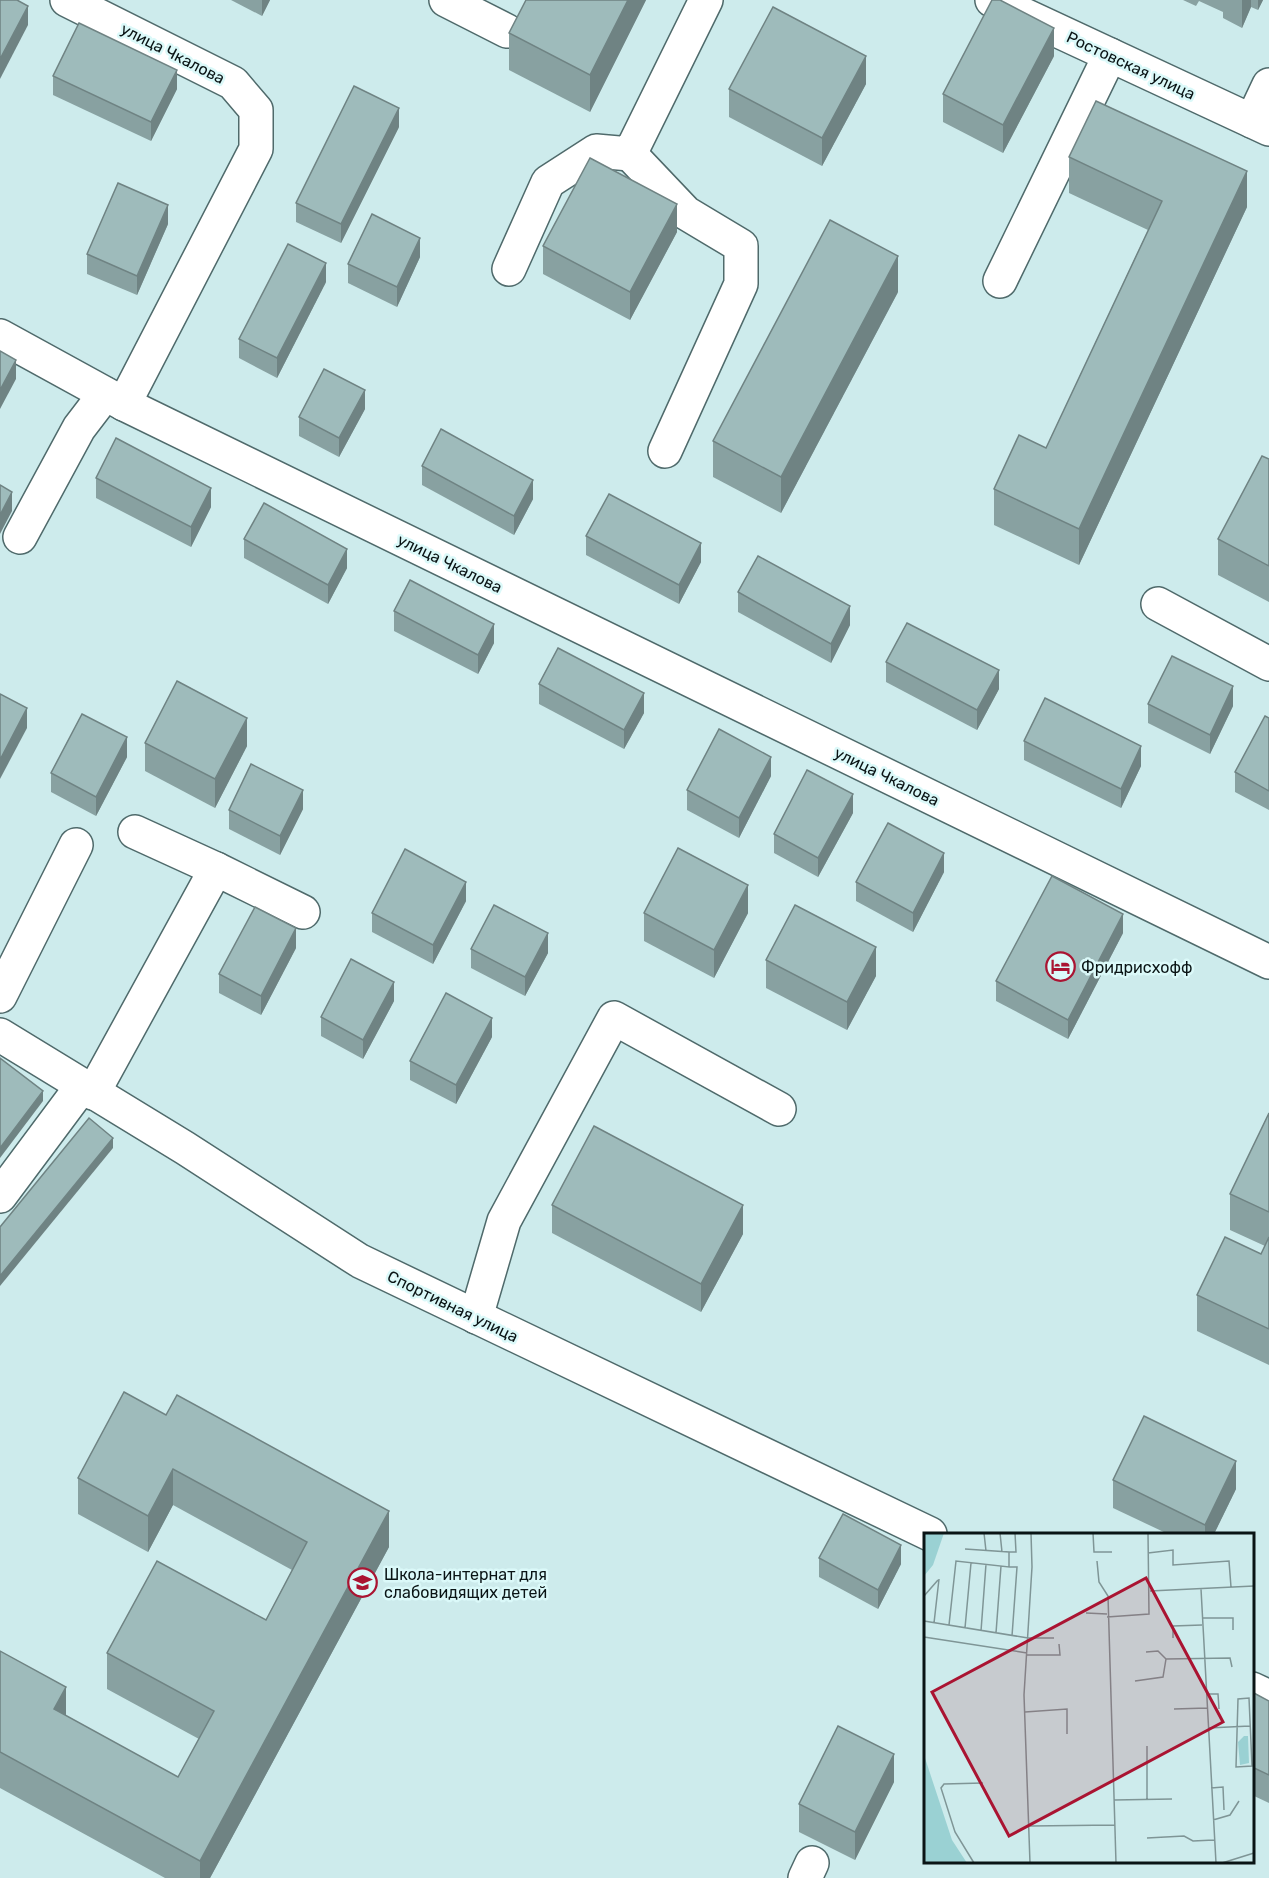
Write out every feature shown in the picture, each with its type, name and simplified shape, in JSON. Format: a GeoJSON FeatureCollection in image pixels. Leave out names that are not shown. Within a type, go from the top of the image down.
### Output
{"type":"FeatureCollection","features":[{"type":"Feature","properties":{"kind":"street","name":"улица Чкалова"},"geometry":{"type":"LineString","coordinates":[[67,0],[111,9],[233,83],[256,110],[256,149],[114,399],[1269,962]]}},
{"type":"Feature","properties":{"kind":"street"},"geometry":{"type":"LineString","coordinates":[[447,0],[507,31]]}},
{"type":"Feature","properties":{"kind":"street"},"geometry":{"type":"LineString","coordinates":[[630,154],[706,0]]}},
{"type":"Feature","properties":{"kind":"street","name":"Ростовская улица"},"geometry":{"type":"LineString","coordinates":[[1009,4],[1110,55],[1261,125]]}},
{"type":"Feature","properties":{"kind":"street"},"geometry":{"type":"LineString","coordinates":[[999,280],[1110,55]]}},
{"type":"Feature","properties":{"kind":"street"},"geometry":{"type":"LineString","coordinates":[[1261,125],[1269,85]]}},
{"type":"Feature","properties":{"kind":"street"},"geometry":{"type":"LineString","coordinates":[[509,269],[548,182],[596,151],[630,154],[686,213],[741,246],[741,284],[665,451]]}},
{"type":"Feature","properties":{"kind":"street"},"geometry":{"type":"LineString","coordinates":[[0,336],[114,399],[80,428],[20,537]]}},
{"type":"Feature","properties":{"kind":"street"},"geometry":{"type":"LineString","coordinates":[[1158,604],[1269,664]]}},
{"type":"Feature","properties":{"kind":"street"},"geometry":{"type":"LineString","coordinates":[[135,832],[303,912]]}},
{"type":"Feature","properties":{"kind":"street"},"geometry":{"type":"LineString","coordinates":[[0,996],[76,845]]}},
{"type":"Feature","properties":{"kind":"street"},"geometry":{"type":"LineString","coordinates":[[0,1196],[87,1090],[216,870]]}},
{"type":"Feature","properties":{"kind":"street"},"geometry":{"type":"LineString","coordinates":[[476,1317],[504,1221],[614,1018],[779,1109]]}},
{"type":"Feature","properties":{"kind":"street","name":"Спортивная улица"},"geometry":{"type":"LineString","coordinates":[[0,1035],[185,1148],[360,1261],[928,1533]]}},
{"type":"Feature","properties":{"kind":"street"},"geometry":{"type":"LineString","coordinates":[[1254,1690],[1269,1697]]}},
{"type":"Feature","properties":{"kind":"building"},"geometry":{"type":"Polygon","coordinates":[[[0,0],[17,0],[28,6],[0,59],[0,0]]]}},
{"type":"Feature","properties":{"kind":"building"},"geometry":{"type":"Polygon","coordinates":[[[526,0],[628,0],[590,75],[509,33],[526,0]]]}},
{"type":"Feature","properties":{"kind":"building"},"geometry":{"type":"Polygon","coordinates":[[[992,0],[1000,0],[1054,28],[1003,125],[943,94],[992,0]]]}},
{"type":"Feature","properties":{"kind":"building"},"geometry":{"type":"Polygon","coordinates":[[[773,7],[866,56],[822,138],[729,89],[773,7]]]}},
{"type":"Feature","properties":{"kind":"building"},"geometry":{"type":"Polygon","coordinates":[[[79,23],[177,70],[151,122],[53,76],[79,23]]]}},
{"type":"Feature","properties":{"kind":"building"},"geometry":{"type":"Polygon","coordinates":[[[354,86],[399,108],[341,224],[296,203],[354,86]]]}},
{"type":"Feature","properties":{"kind":"building"},"geometry":{"type":"Polygon","coordinates":[[[1096,101],[1247,171],[1079,529],[994,489],[1019,435],[1046,448],[1162,201],[1069,157],[1096,101]]]}},
{"type":"Feature","properties":{"kind":"building"},"geometry":{"type":"Polygon","coordinates":[[[590,158],[677,204],[630,292],[543,246],[590,158]]]}},
{"type":"Feature","properties":{"kind":"building"},"geometry":{"type":"Polygon","coordinates":[[[118,183],[168,205],[137,276],[87,254],[118,183]]]}},
{"type":"Feature","properties":{"kind":"building"},"geometry":{"type":"Polygon","coordinates":[[[372,214],[420,238],[397,287],[348,264],[372,214]]]}},
{"type":"Feature","properties":{"kind":"building"},"geometry":{"type":"Polygon","coordinates":[[[830,220],[898,256],[781,477],[713,441],[830,220]]]}},
{"type":"Feature","properties":{"kind":"building"},"geometry":{"type":"Polygon","coordinates":[[[288,244],[326,263],[277,358],[239,339],[288,244]]]}},
{"type":"Feature","properties":{"kind":"building"},"geometry":{"type":"Polygon","coordinates":[[[0,351],[16,360],[0,390],[0,351]]]}},
{"type":"Feature","properties":{"kind":"building"},"geometry":{"type":"Polygon","coordinates":[[[324,369],[365,390],[339,438],[299,417],[324,369]]]}},
{"type":"Feature","properties":{"kind":"building"},"geometry":{"type":"Polygon","coordinates":[[[441,429],[533,480],[514,516],[422,466],[441,429]]]}},
{"type":"Feature","properties":{"kind":"building"},"geometry":{"type":"Polygon","coordinates":[[[116,438],[211,488],[191,527],[96,478],[116,438]]]}},
{"type":"Feature","properties":{"kind":"building"},"geometry":{"type":"Polygon","coordinates":[[[1262,456],[1269,459],[1269,566],[1218,539],[1262,456]]]}},
{"type":"Feature","properties":{"kind":"building"},"geometry":{"type":"Polygon","coordinates":[[[0,485],[12,492],[0,515],[0,485]]]}},
{"type":"Feature","properties":{"kind":"building"},"geometry":{"type":"Polygon","coordinates":[[[609,494],[701,543],[679,585],[586,536],[609,494]]]}},
{"type":"Feature","properties":{"kind":"building"},"geometry":{"type":"Polygon","coordinates":[[[264,503],[347,549],[328,585],[244,539],[264,503]]]}},
{"type":"Feature","properties":{"kind":"building"},"geometry":{"type":"Polygon","coordinates":[[[758,556],[850,606],[831,644],[738,592],[758,556]]]}},
{"type":"Feature","properties":{"kind":"building"},"geometry":{"type":"Polygon","coordinates":[[[410,580],[494,624],[478,655],[394,611],[410,580]]]}},
{"type":"Feature","properties":{"kind":"building"},"geometry":{"type":"Polygon","coordinates":[[[907,623],[999,670],[977,710],[886,662],[907,623]]]}},
{"type":"Feature","properties":{"kind":"building"},"geometry":{"type":"Polygon","coordinates":[[[558,648],[644,693],[624,730],[539,684],[558,648]]]}},
{"type":"Feature","properties":{"kind":"building"},"geometry":{"type":"Polygon","coordinates":[[[1172,656],[1233,686],[1210,735],[1148,704],[1172,656]]]}},
{"type":"Feature","properties":{"kind":"building"},"geometry":{"type":"Polygon","coordinates":[[[177,681],[247,718],[215,779],[145,743],[177,681]]]}},
{"type":"Feature","properties":{"kind":"building"},"geometry":{"type":"Polygon","coordinates":[[[0,694],[27,708],[0,760],[0,694]]]}},
{"type":"Feature","properties":{"kind":"building"},"geometry":{"type":"Polygon","coordinates":[[[1045,698],[1141,746],[1121,789],[1024,741],[1045,698]]]}},
{"type":"Feature","properties":{"kind":"building"},"geometry":{"type":"Polygon","coordinates":[[[82,714],[127,737],[96,797],[51,773],[82,714]]]}},
{"type":"Feature","properties":{"kind":"building"},"geometry":{"type":"Polygon","coordinates":[[[1265,716],[1269,718],[1269,791],[1235,772],[1265,716]]]}},
{"type":"Feature","properties":{"kind":"building"},"geometry":{"type":"Polygon","coordinates":[[[719,729],[771,757],[739,818],[687,790],[719,729]]]}},
{"type":"Feature","properties":{"kind":"building"},"geometry":{"type":"Polygon","coordinates":[[[251,764],[303,790],[280,836],[229,810],[251,764]]]}},
{"type":"Feature","properties":{"kind":"building"},"geometry":{"type":"Polygon","coordinates":[[[807,770],[853,794],[818,858],[774,834],[807,770]]]}},
{"type":"Feature","properties":{"kind":"building"},"geometry":{"type":"Polygon","coordinates":[[[888,823],[944,853],[913,913],[856,882],[888,823]]]}},
{"type":"Feature","properties":{"kind":"building"},"geometry":{"type":"Polygon","coordinates":[[[678,848],[748,885],[714,950],[644,913],[678,848]]]}},
{"type":"Feature","properties":{"kind":"building"},"geometry":{"type":"Polygon","coordinates":[[[405,849],[466,882],[433,945],[372,913],[405,849]]]}},
{"type":"Feature","properties":{"kind":"building","name":"Фридрисхофф"},"geometry":{"type":"Polygon","coordinates":[[[1052,876],[1123,914],[1068,1020],[996,981],[1052,876]]]}},
{"type":"Feature","properties":{"kind":"building"},"geometry":{"type":"Polygon","coordinates":[[[494,905],[548,933],[525,977],[471,949],[494,905]]]}},
{"type":"Feature","properties":{"kind":"building"},"geometry":{"type":"Polygon","coordinates":[[[795,905],[876,947],[847,1002],[766,960],[795,905]]]}},
{"type":"Feature","properties":{"kind":"building"},"geometry":{"type":"Polygon","coordinates":[[[255,907],[296,928],[261,996],[219,974],[255,907]]]}},
{"type":"Feature","properties":{"kind":"building"},"geometry":{"type":"Polygon","coordinates":[[[351,959],[394,982],[363,1040],[321,1017],[351,959]]]}},
{"type":"Feature","properties":{"kind":"building"},"geometry":{"type":"Polygon","coordinates":[[[446,993],[492,1018],[456,1085],[410,1061],[446,993]]]}},
{"type":"Feature","properties":{"kind":"building"},"geometry":{"type":"Polygon","coordinates":[[[0,1058],[43,1091],[0,1148],[0,1058]]]}},
{"type":"Feature","properties":{"kind":"building"},"geometry":{"type":"Polygon","coordinates":[[[1269,1113],[1269,1212],[1230,1194],[1269,1113]]]}},
{"type":"Feature","properties":{"kind":"building"},"geometry":{"type":"Polygon","coordinates":[[[89,1118],[113,1138],[0,1276],[0,1227],[89,1118]]]}},
{"type":"Feature","properties":{"kind":"building"},"geometry":{"type":"Polygon","coordinates":[[[594,1126],[743,1205],[701,1284],[552,1205],[594,1126]]]}},
{"type":"Feature","properties":{"kind":"building"},"geometry":{"type":"Polygon","coordinates":[[[1225,1237],[1261,1254],[1269,1237],[1269,1329],[1197,1295],[1225,1237]]]}},
{"type":"Feature","properties":{"kind":"building"},"geometry":{"type":"Polygon","coordinates":[[[124,1392],[166,1415],[177,1395],[389,1511],[200,1861],[0,1752],[0,1651],[66,1687],[54,1709],[178,1777],[214,1711],[107,1653],[157,1561],[266,1620],[307,1542],[173,1469],[148,1516],[78,1478],[124,1392]]]}},
{"type":"Feature","properties":{"kind":"building"},"geometry":{"type":"Polygon","coordinates":[[[1144,1416],[1236,1461],[1205,1525],[1113,1480],[1144,1416]]]}},
{"type":"Feature","properties":{"kind":"building"},"geometry":{"type":"Polygon","coordinates":[[[843,1514],[901,1545],[878,1590],[819,1558],[843,1514]]]}},
{"type":"Feature","properties":{"kind":"building"},"geometry":{"type":"Polygon","coordinates":[[[1254,1693],[1269,1701],[1269,1775],[1254,1768],[1254,1693]]]}},
{"type":"Feature","properties":{"kind":"building"},"geometry":{"type":"Polygon","coordinates":[[[838,1726],[894,1754],[855,1832],[799,1804],[838,1726]]]}},
{"type":"Feature","properties":{"kind":"place","name":"Фридрисхофф"},"geometry":{"type":"Point","coordinates":[1060,967]}},
{"type":"Feature","properties":{"kind":"place","name":"Школа-интернат для слабовидящих детей"},"geometry":{"type":"Point","coordinates":[363,1583]}}]}
